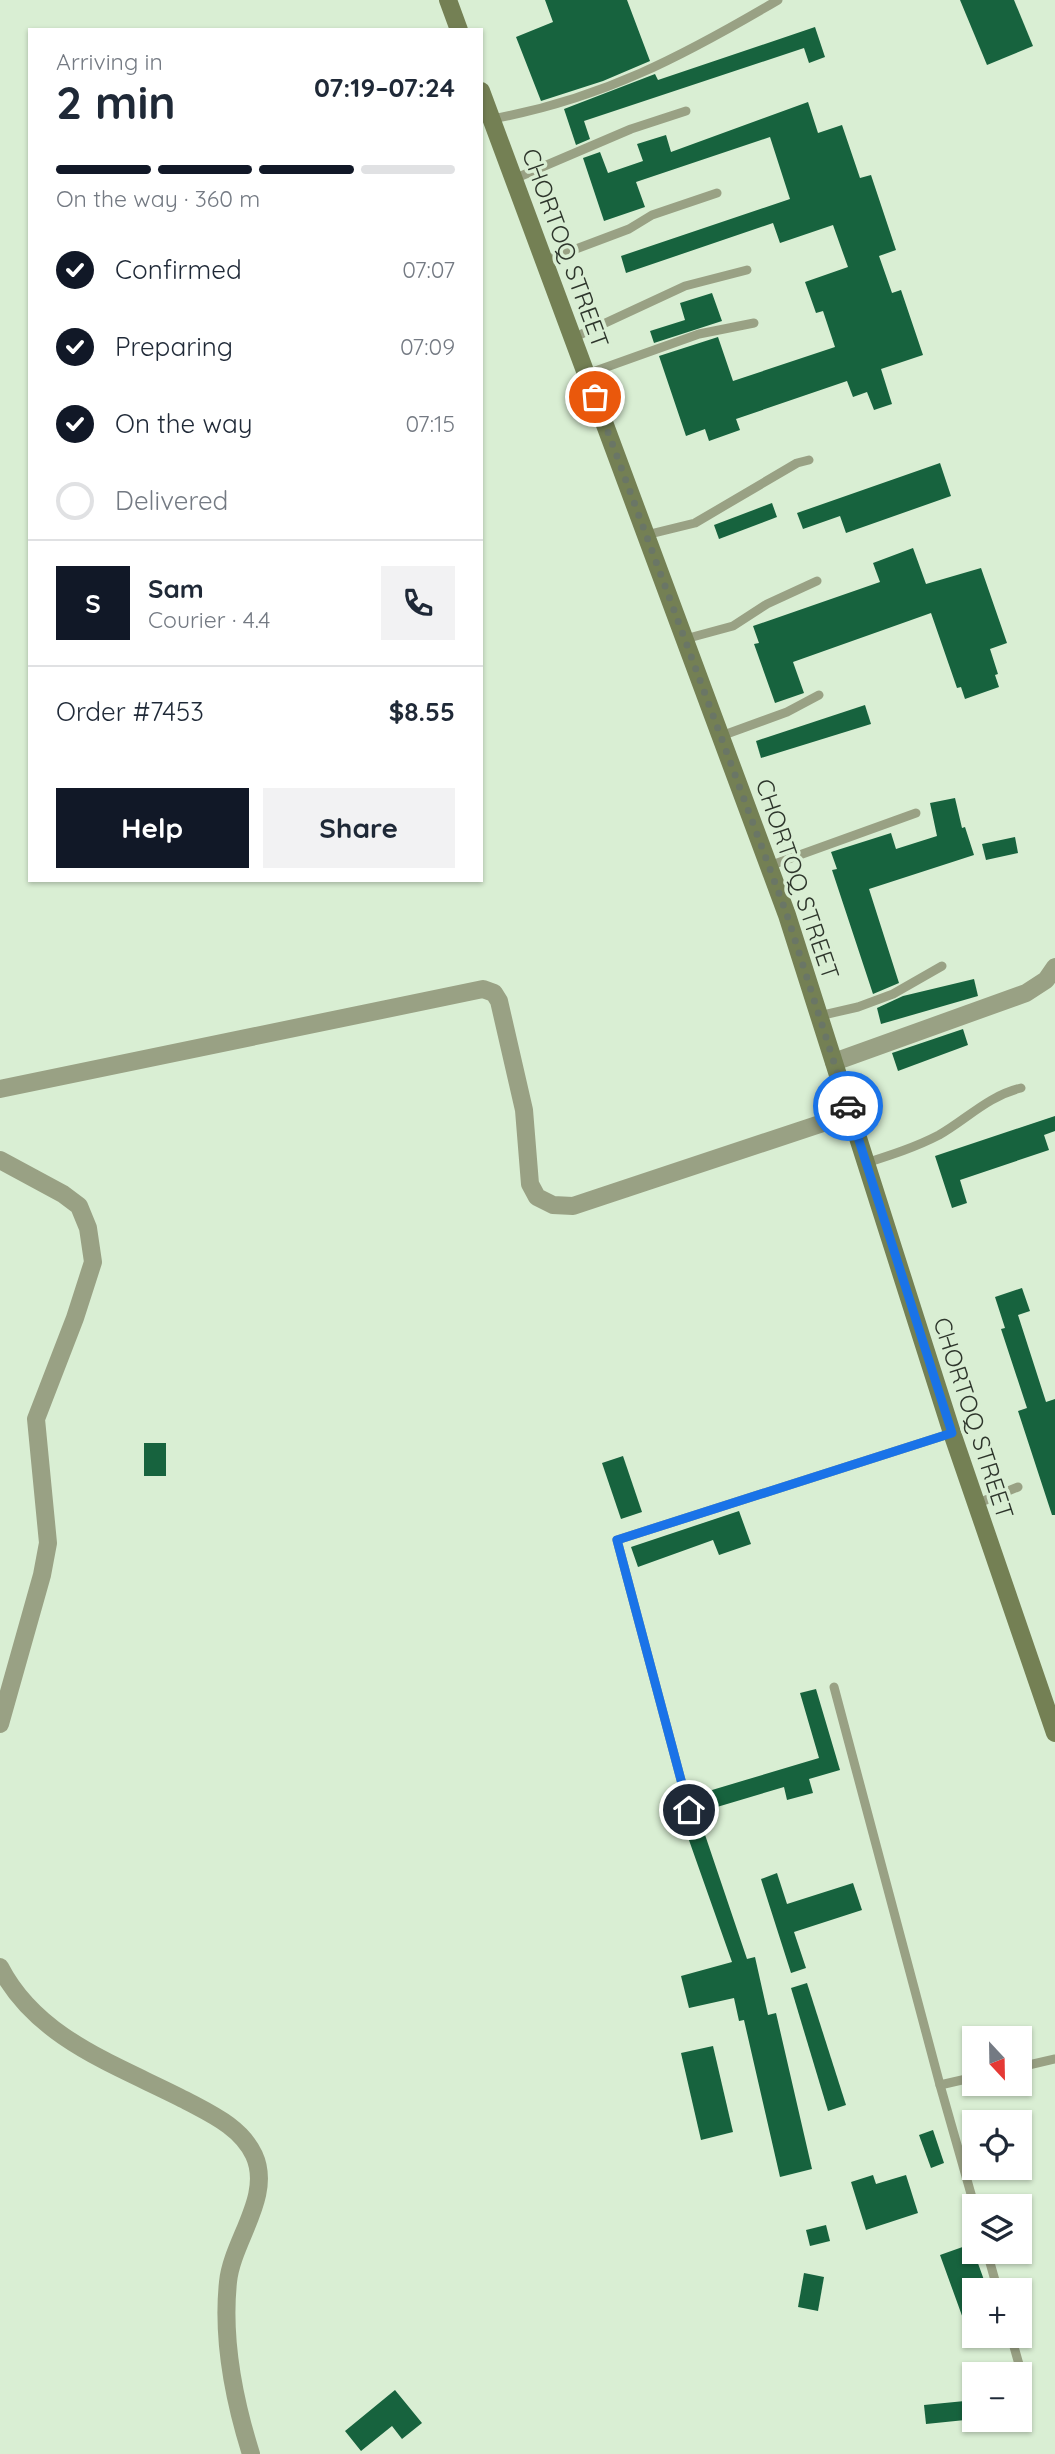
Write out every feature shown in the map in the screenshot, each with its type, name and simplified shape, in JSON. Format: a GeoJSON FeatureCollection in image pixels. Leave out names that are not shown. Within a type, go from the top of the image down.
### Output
{"type":"FeatureCollection","features":[{"type":"Feature","properties":{"kind":"main road"},"geometry":{"type":"LineString","coordinates":[[448,0],[458,28]]}},
{"type":"Feature","properties":{"kind":"main road","name":"CHORTOQ STREET"},"geometry":{"type":"LineString","coordinates":[[483,96],[769,866],[952,1433],[1055,1732]]}},
{"type":"Feature","properties":{"kind":"street"},"geometry":{"type":"LineString","coordinates":[[834,1062],[1026,993],[1046,980],[1055,967]]}},
{"type":"Feature","properties":{"kind":"street"},"geometry":{"type":"LineString","coordinates":[[0,1089],[489,989],[499,1002],[524,1110],[530,1184],[537,1197],[553,1205],[573,1206],[850,1114]]}},
{"type":"Feature","properties":{"kind":"street"},"geometry":{"type":"LineString","coordinates":[[0,1160],[63,1194],[79,1206],[88,1228],[93,1262],[75,1318],[36,1419],[48,1543],[42,1575],[0,1724]]}},
{"type":"Feature","properties":{"kind":"street"},"geometry":{"type":"LineString","coordinates":[[0,1967],[18,1998],[51,2027],[92,2055],[212,2115],[239,2133],[255,2157],[259,2178],[257,2195],[233,2255],[227,2284],[228,2338],[242,2424],[251,2454]]}},
{"type":"Feature","properties":{"kind":"lane"},"geometry":{"type":"LineString","coordinates":[[492,119],[541,110],[646,73],[778,0]]}},
{"type":"Feature","properties":{"kind":"lane"},"geometry":{"type":"LineString","coordinates":[[514,179],[631,129],[685,111]]}},
{"type":"Feature","properties":{"kind":"lane"},"geometry":{"type":"LineString","coordinates":[[544,261],[629,229],[652,215],[717,193]]}},
{"type":"Feature","properties":{"kind":"lane"},"geometry":{"type":"LineString","coordinates":[[573,338],[685,286],[747,270]]}},
{"type":"Feature","properties":{"kind":"lane"},"geometry":{"type":"LineString","coordinates":[[587,374],[699,334],[754,323]]}},
{"type":"Feature","properties":{"kind":"lane"},"geometry":{"type":"LineString","coordinates":[[646,536],[695,523],[797,463],[809,460]]}},
{"type":"Feature","properties":{"kind":"lane"},"geometry":{"type":"LineString","coordinates":[[685,639],[733,626],[767,604],[817,581]]}},
{"type":"Feature","properties":{"kind":"lane"},"geometry":{"type":"LineString","coordinates":[[721,736],[787,712],[818,695]]}},
{"type":"Feature","properties":{"kind":"lane"},"geometry":{"type":"LineString","coordinates":[[769,866],[916,813]]}},
{"type":"Feature","properties":{"kind":"lane"},"geometry":{"type":"LineString","coordinates":[[819,1016],[858,1007],[893,994],[942,966]]}},
{"type":"Feature","properties":{"kind":"lane"},"geometry":{"type":"LineString","coordinates":[[866,1163],[940,1134],[1001,1093],[1021,1088]]}},
{"type":"Feature","properties":{"kind":"lane"},"geometry":{"type":"LineString","coordinates":[[689,1810],[617,1540],[952,1433]]}},
{"type":"Feature","properties":{"kind":"lane"},"geometry":{"type":"LineString","coordinates":[[976,1504],[1018,1487]]}},
{"type":"Feature","properties":{"kind":"lane"},"geometry":{"type":"LineString","coordinates":[[834,1687],[971,2194]]}},
{"type":"Feature","properties":{"kind":"lane"},"geometry":{"type":"LineString","coordinates":[[1032,2064],[1055,2059]]}},
{"type":"Feature","properties":{"kind":"lane"},"geometry":{"type":"LineString","coordinates":[[940,2085],[962,2080]]}},
{"type":"Feature","properties":{"kind":"building"},"geometry":{"type":"Polygon","coordinates":[[[545,0],[627,0],[650,61],[603,81],[541,101],[516,37],[553,22],[545,0]]]}},
{"type":"Feature","properties":{"kind":"building"},"geometry":{"type":"Polygon","coordinates":[[[960,0],[1014,0],[1033,46],[987,65],[960,0]]]}},
{"type":"Feature","properties":{"kind":"building"},"geometry":{"type":"Polygon","coordinates":[[[815,27],[825,57],[809,63],[804,48],[584,121],[590,139],[576,145],[564,109],[655,74],[658,80],[815,27]]]}},
{"type":"Feature","properties":{"kind":"building"},"geometry":{"type":"Polygon","coordinates":[[[808,102],[818,133],[842,125],[860,178],[871,175],[896,250],[879,256],[892,293],[901,290],[923,355],[881,369],[892,404],[874,410],[867,392],[853,397],[847,381],[736,419],[740,430],[709,441],[705,429],[686,436],[659,356],[718,337],[733,381],[835,347],[823,311],[816,313],[805,282],[848,267],[833,225],[780,243],[773,223],[626,273],[621,256],[790,199],[770,137],[636,182],[645,207],[604,221],[583,158],[600,152],[608,173],[643,161],[637,144],[666,135],[671,152],[808,102]]]}},
{"type":"Feature","properties":{"kind":"building"},"geometry":{"type":"Polygon","coordinates":[[[712,293],[722,321],[654,343],[650,331],[685,320],[680,303],[712,293]]]}},
{"type":"Feature","properties":{"kind":"building"},"geometry":{"type":"Polygon","coordinates":[[[940,463],[951,496],[846,533],[840,516],[803,529],[797,513],[940,463]]]}},
{"type":"Feature","properties":{"kind":"building"},"geometry":{"type":"Polygon","coordinates":[[[772,503],[777,517],[719,539],[714,525],[772,503]]]}},
{"type":"Feature","properties":{"kind":"building"},"geometry":{"type":"Polygon","coordinates":[[[913,548],[926,584],[981,568],[1007,643],[990,649],[999,687],[965,699],[961,687],[957,688],[931,613],[793,662],[804,693],[775,703],[754,644],[759,643],[753,626],[880,582],[873,563],[913,548]]]}},
{"type":"Feature","properties":{"kind":"building"},"geometry":{"type":"Polygon","coordinates":[[[865,705],[871,724],[761,758],[756,741],[865,705]]]}},
{"type":"Feature","properties":{"kind":"building"},"geometry":{"type":"Polygon","coordinates":[[[955,798],[962,828],[965,827],[974,855],[869,889],[899,983],[873,994],[832,870],[837,869],[831,852],[891,833],[896,849],[937,836],[930,803],[955,798]]]}},
{"type":"Feature","properties":{"kind":"building"},"geometry":{"type":"Polygon","coordinates":[[[1015,837],[1018,853],[986,860],[982,844],[1015,837]]]}},
{"type":"Feature","properties":{"kind":"building"},"geometry":{"type":"Polygon","coordinates":[[[974,979],[978,996],[881,1024],[877,1008],[903,996],[974,979]]]}},
{"type":"Feature","properties":{"kind":"building"},"geometry":{"type":"Polygon","coordinates":[[[963,1029],[968,1045],[898,1071],[892,1053],[963,1029]]]}},
{"type":"Feature","properties":{"kind":"building"},"geometry":{"type":"Polygon","coordinates":[[[1055,1116],[1055,1131],[1044,1135],[1049,1150],[960,1180],[967,1203],[952,1208],[935,1156],[1055,1116]]]}},
{"type":"Feature","properties":{"kind":"building"},"geometry":{"type":"Polygon","coordinates":[[[1022,1288],[1030,1311],[1018,1315],[1046,1402],[1055,1399],[1055,1515],[1052,1515],[1018,1411],[1027,1408],[1001,1329],[1005,1328],[995,1297],[1022,1288]]]}},
{"type":"Feature","properties":{"kind":"building"},"geometry":{"type":"Polygon","coordinates":[[[144,1443],[166,1443],[166,1476],[144,1476],[144,1443]]]}},
{"type":"Feature","properties":{"kind":"building"},"geometry":{"type":"Polygon","coordinates":[[[623,1456],[642,1512],[621,1519],[602,1463],[623,1456]]]}},
{"type":"Feature","properties":{"kind":"building"},"geometry":{"type":"Polygon","coordinates":[[[739,1511],[751,1544],[719,1555],[713,1540],[638,1567],[631,1547],[739,1511]]]}},
{"type":"Feature","properties":{"kind":"building"},"geometry":{"type":"Polygon","coordinates":[[[816,1689],[840,1770],[809,1779],[813,1793],[787,1800],[784,1787],[717,1807],[712,1790],[819,1758],[800,1693],[816,1689]]]}},
{"type":"Feature","properties":{"kind":"building"},"geometry":{"type":"Polygon","coordinates":[[[700,1820],[747,1959],[755,1957],[768,2015],[776,2013],[812,2169],[780,2177],[744,2020],[739,2021],[734,1998],[689,2008],[681,1976],[732,1962],[684,1826],[700,1820]]]}},
{"type":"Feature","properties":{"kind":"building"},"geometry":{"type":"Polygon","coordinates":[[[777,1873],[787,1904],[853,1883],[862,1910],[794,1932],[806,1968],[791,1973],[761,1879],[777,1873]]]}},
{"type":"Feature","properties":{"kind":"building"},"geometry":{"type":"Polygon","coordinates":[[[807,1983],[846,2105],[828,2111],[791,1988],[807,1983]]]}},
{"type":"Feature","properties":{"kind":"building"},"geometry":{"type":"Polygon","coordinates":[[[713,2046],[733,2132],[701,2140],[681,2053],[713,2046]]]}},
{"type":"Feature","properties":{"kind":"building"},"geometry":{"type":"Polygon","coordinates":[[[933,2130],[944,2163],[931,2168],[919,2135],[933,2130]]]}},
{"type":"Feature","properties":{"kind":"building"},"geometry":{"type":"Polygon","coordinates":[[[873,2175],[876,2184],[906,2175],[918,2213],[866,2230],[851,2182],[873,2175]]]}},
{"type":"Feature","properties":{"kind":"building"},"geometry":{"type":"Polygon","coordinates":[[[826,2225],[830,2241],[810,2246],[806,2230],[826,2225]]]}},
{"type":"Feature","properties":{"kind":"building"},"geometry":{"type":"Polygon","coordinates":[[[962,2247],[962,2264],[978,2264],[983,2278],[962,2278],[962,2316],[940,2255],[962,2247]]]}},
{"type":"Feature","properties":{"kind":"building"},"geometry":{"type":"Polygon","coordinates":[[[804,2273],[824,2277],[818,2311],[798,2307],[804,2273]]]}},
{"type":"Feature","properties":{"kind":"building"},"geometry":{"type":"Polygon","coordinates":[[[395,2390],[422,2423],[402,2439],[392,2426],[361,2451],[345,2431],[395,2390]]]}},
{"type":"Feature","properties":{"kind":"building"},"geometry":{"type":"Polygon","coordinates":[[[962,2401],[962,2420],[926,2424],[924,2405],[962,2401]]]}},
{"type":"Feature","properties":{"kind":"way so far"},"geometry":{"type":"LineString","coordinates":[[595,397],[787,915],[848,1106]]}},
{"type":"Feature","properties":{"kind":"route"},"geometry":{"type":"LineString","coordinates":[[689,1810],[617,1540],[952,1433],[848,1106]]}}]}
